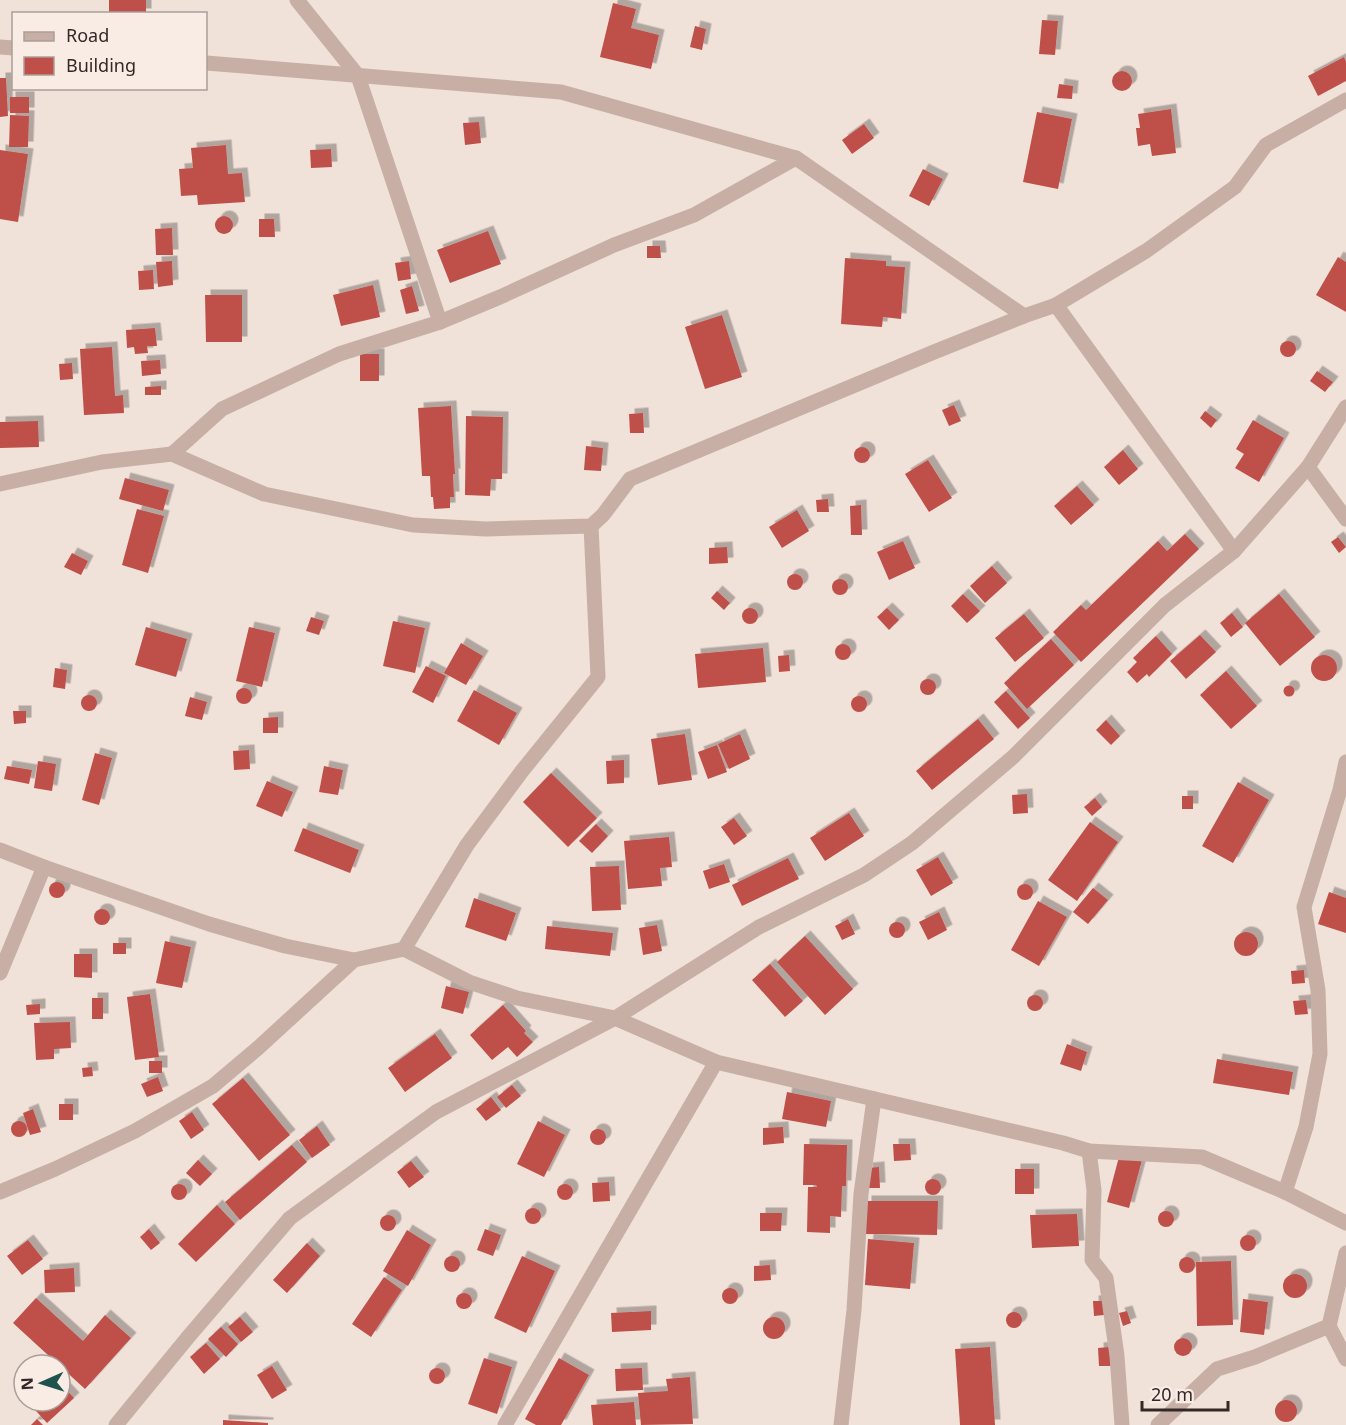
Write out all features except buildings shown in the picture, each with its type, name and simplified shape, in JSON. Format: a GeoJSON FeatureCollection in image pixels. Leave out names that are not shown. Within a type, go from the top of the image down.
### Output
{"type":"FeatureCollection","features":[{"type":"Feature","properties":{"kind":"street"},"geometry":{"type":"LineString","coordinates":[[297,0],[358,76],[440,322]]}},
{"type":"Feature","properties":{"kind":"street"},"geometry":{"type":"LineString","coordinates":[[207,63],[561,92],[796,158],[1024,316]]}},
{"type":"Feature","properties":{"kind":"street"},"geometry":{"type":"LineString","coordinates":[[0,483],[102,462],[172,454],[264,494],[413,525],[486,529],[591,526],[603,515],[630,479],[1024,316],[1056,305],[1146,250],[1235,187],[1266,145],[1346,100]]}},
{"type":"Feature","properties":{"kind":"street"},"geometry":{"type":"LineString","coordinates":[[172,454],[222,408],[339,354],[440,322],[614,245],[694,214],[796,158]]}},
{"type":"Feature","properties":{"kind":"street"},"geometry":{"type":"LineString","coordinates":[[1056,305],[1234,551]]}},
{"type":"Feature","properties":{"kind":"street"},"geometry":{"type":"LineString","coordinates":[[117,1425],[189,1336],[290,1218],[436,1112],[615,1018],[759,927],[864,875],[912,843],[1013,757],[1165,605],[1234,551],[1308,467],[1346,408]]}},
{"type":"Feature","properties":{"kind":"street"},"geometry":{"type":"LineString","coordinates":[[1308,467],[1346,519]]}},
{"type":"Feature","properties":{"kind":"street"},"geometry":{"type":"LineString","coordinates":[[404,949],[467,844],[598,677],[591,526]]}},
{"type":"Feature","properties":{"kind":"street"},"geometry":{"type":"LineString","coordinates":[[1285,1192],[1306,1127],[1320,1054],[1318,990],[1304,907],[1340,790],[1346,762]]}},
{"type":"Feature","properties":{"kind":"street"},"geometry":{"type":"LineString","coordinates":[[0,850],[209,924],[285,946],[354,960],[404,949],[470,982],[517,998],[615,1018],[716,1062],[1089,1151],[1202,1157],[1285,1192],[1346,1222]]}},
{"type":"Feature","properties":{"kind":"street"},"geometry":{"type":"LineString","coordinates":[[0,973],[44,867]]}},
{"type":"Feature","properties":{"kind":"street"},"geometry":{"type":"LineString","coordinates":[[0,1192],[135,1131],[213,1086],[354,960]]}},
{"type":"Feature","properties":{"kind":"street"},"geometry":{"type":"LineString","coordinates":[[505,1425],[716,1062]]}},
{"type":"Feature","properties":{"kind":"street"},"geometry":{"type":"LineString","coordinates":[[840,1425],[854,1310],[861,1194],[874,1099]]}},
{"type":"Feature","properties":{"kind":"street"},"geometry":{"type":"LineString","coordinates":[[1089,1151],[1094,1190],[1092,1260],[1106,1278],[1117,1356],[1122,1425]]}},
{"type":"Feature","properties":{"kind":"street"},"geometry":{"type":"LineString","coordinates":[[1346,1253],[1329,1326],[1346,1359]]}},
{"type":"Feature","properties":{"kind":"street"},"geometry":{"type":"LineString","coordinates":[[1158,1425],[1217,1369],[1255,1357],[1329,1326]]}}]}
